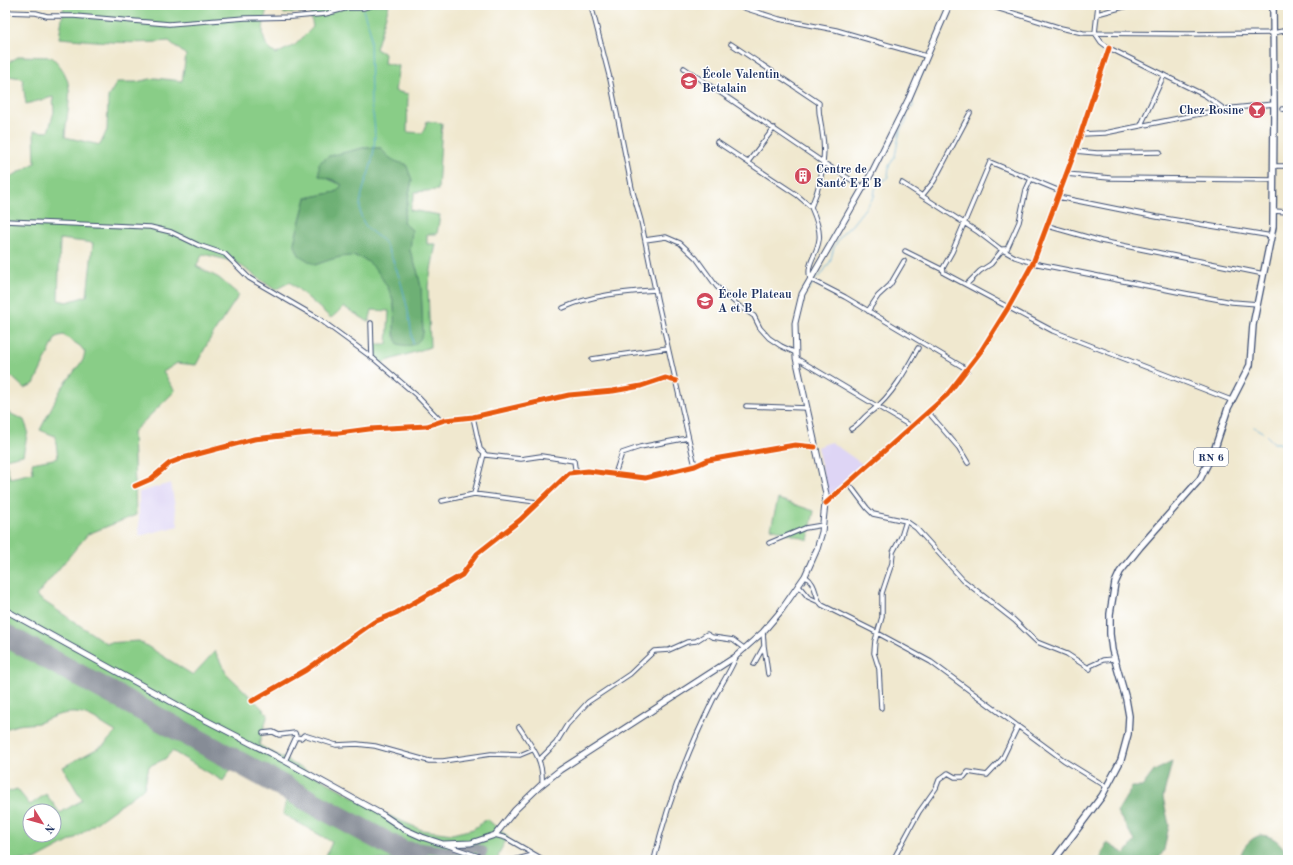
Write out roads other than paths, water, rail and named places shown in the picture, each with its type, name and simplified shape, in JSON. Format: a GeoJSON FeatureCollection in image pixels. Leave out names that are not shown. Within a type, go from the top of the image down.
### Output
{"type":"FeatureCollection","features":[{"type":"Feature","properties":{"kind":"main road"},"geometry":{"type":"LineString","coordinates":[[5,610],[188,711],[285,761],[383,815],[408,831],[443,844],[471,843],[495,835],[515,810],[542,784],[560,770],[744,649],[763,632],[805,576],[817,549],[823,525],[826,503],[821,468],[815,447],[796,356],[795,328],[798,308],[864,188],[909,98],[949,5]]}},
{"type":"Feature","properties":{"kind":"main road","name":"RN 6"},"geometry":{"type":"LineString","coordinates":[[1054,860],[1092,811],[1107,787],[1121,760],[1129,725],[1126,699],[1114,659],[1110,625],[1111,601],[1115,583],[1120,572],[1140,546],[1200,479],[1214,451],[1232,400],[1250,365],[1254,325],[1272,236],[1274,166],[1273,5]]}},
{"type":"Feature","properties":{"kind":"street"},"geometry":{"type":"LineString","coordinates":[[5,12],[36,13],[47,16],[74,16],[169,24],[245,18],[292,18],[374,5]]}},
{"type":"Feature","properties":{"kind":"street"},"geometry":{"type":"LineString","coordinates":[[591,5],[607,64],[694,466]]}},
{"type":"Feature","properties":{"kind":"street"},"geometry":{"type":"LineString","coordinates":[[735,5],[779,18],[836,30],[926,56]]}},
{"type":"Feature","properties":{"kind":"street"},"geometry":{"type":"LineString","coordinates":[[987,5],[1061,28],[1095,33],[1273,33],[1288,30]]}},
{"type":"Feature","properties":{"kind":"street"},"geometry":{"type":"LineString","coordinates":[[1098,5],[1095,33],[1101,42],[1109,48],[1206,96],[1224,109]]}},
{"type":"Feature","properties":{"kind":"street"},"geometry":{"type":"LineString","coordinates":[[1097,14],[1131,5]]}},
{"type":"Feature","properties":{"kind":"street"},"geometry":{"type":"LineString","coordinates":[[731,44],[820,103],[818,118],[822,130],[824,163],[821,185],[811,207]]}},
{"type":"Feature","properties":{"kind":"street"},"geometry":{"type":"LineString","coordinates":[[826,503],[947,395],[968,370],[1008,308],[1034,263],[1081,134],[1109,48]]}},
{"type":"Feature","properties":{"kind":"street"},"geometry":{"type":"LineString","coordinates":[[684,68],[824,163],[864,188]]}},
{"type":"Feature","properties":{"kind":"street"},"geometry":{"type":"LineString","coordinates":[[1141,125],[1164,75]]}},
{"type":"Feature","properties":{"kind":"street"},"geometry":{"type":"LineString","coordinates":[[1081,134],[1105,133],[1224,109],[1274,104]]}},
{"type":"Feature","properties":{"kind":"street"},"geometry":{"type":"LineString","coordinates":[[1282,109],[1288,110]]}},
{"type":"Feature","properties":{"kind":"street"},"geometry":{"type":"LineString","coordinates":[[922,196],[934,181],[970,113]]}},
{"type":"Feature","properties":{"kind":"street"},"geometry":{"type":"LineString","coordinates":[[748,162],[774,128]]}},
{"type":"Feature","properties":{"kind":"street"},"geometry":{"type":"LineString","coordinates":[[717,142],[797,195],[811,207],[816,217],[819,241],[809,267],[812,281],[868,311],[968,370]]}},
{"type":"Feature","properties":{"kind":"street"},"geometry":{"type":"LineString","coordinates":[[1075,151],[1097,153],[1160,152]]}},
{"type":"Feature","properties":{"kind":"street"},"geometry":{"type":"LineString","coordinates":[[943,270],[990,162],[1060,191]]}},
{"type":"Feature","properties":{"kind":"street"},"geometry":{"type":"LineString","coordinates":[[1274,166],[1288,166]]}},
{"type":"Feature","properties":{"kind":"street"},"geometry":{"type":"LineString","coordinates":[[1066,174],[1110,178],[1273,180]]}},
{"type":"Feature","properties":{"kind":"street"},"geometry":{"type":"LineString","coordinates":[[967,284],[980,270],[991,264],[1003,249],[1007,249],[1019,222],[1026,190],[1031,180]]}},
{"type":"Feature","properties":{"kind":"street"},"geometry":{"type":"LineString","coordinates":[[902,183],[1003,249],[1015,256],[1034,263],[1232,302],[1259,304]]}},
{"type":"Feature","properties":{"kind":"street"},"geometry":{"type":"LineString","coordinates":[[1058,197],[1157,218],[1272,236]]}},
{"type":"Feature","properties":{"kind":"street"},"geometry":{"type":"LineString","coordinates":[[1273,211],[1288,212]]}},
{"type":"Feature","properties":{"kind":"street"},"geometry":{"type":"LineString","coordinates":[[5,221],[94,226],[134,225],[171,232],[198,246],[225,254],[234,260],[237,267],[249,278],[318,318],[372,358],[416,395],[440,421]]}},
{"type":"Feature","properties":{"kind":"street"},"geometry":{"type":"LineString","coordinates":[[1048,226],[1123,246],[1264,274]]}},
{"type":"Feature","properties":{"kind":"street"},"geometry":{"type":"LineString","coordinates":[[645,240],[666,237],[680,243],[696,258],[717,287],[738,306],[754,316],[760,328],[768,338],[912,427]]}},
{"type":"Feature","properties":{"kind":"street"},"geometry":{"type":"LineString","coordinates":[[905,251],[943,270],[949,276],[967,284],[1008,308],[1053,331],[1232,400]]}},
{"type":"Feature","properties":{"kind":"street"},"geometry":{"type":"LineString","coordinates":[[868,311],[878,296],[890,285],[904,261]]}},
{"type":"Feature","properties":{"kind":"street"},"geometry":{"type":"LineString","coordinates":[[563,308],[592,297],[632,291],[655,290]]}},
{"type":"Feature","properties":{"kind":"street"},"geometry":{"type":"LineString","coordinates":[[371,323],[372,358]]}},
{"type":"Feature","properties":{"kind":"street"},"geometry":{"type":"LineString","coordinates":[[592,359],[668,348]]}},
{"type":"Feature","properties":{"kind":"street"},"geometry":{"type":"LineString","coordinates":[[851,429],[878,407],[907,368],[918,348]]}},
{"type":"Feature","properties":{"kind":"street"},"geometry":{"type":"LineString","coordinates":[[135,486],[159,474],[170,463],[183,458],[254,439],[309,433],[339,433],[369,429],[422,426],[440,421],[473,417],[569,395],[613,391],[641,386],[665,378],[676,382]]}},
{"type":"Feature","properties":{"kind":"street"},"geometry":{"type":"LineString","coordinates":[[746,406],[807,408]]}},
{"type":"Feature","properties":{"kind":"street"},"geometry":{"type":"LineString","coordinates":[[928,412],[959,448],[968,463]]}},
{"type":"Feature","properties":{"kind":"street"},"geometry":{"type":"LineString","coordinates":[[473,417],[480,449],[484,454],[521,459],[541,456],[554,457],[574,461],[575,468],[578,471]]}},
{"type":"Feature","properties":{"kind":"street"},"geometry":{"type":"LineString","coordinates":[[615,474],[622,453],[640,447],[688,438]]}},
{"type":"Feature","properties":{"kind":"street"},"geometry":{"type":"LineString","coordinates":[[252,701],[306,670],[374,622],[396,613],[462,575],[477,554],[520,520],[537,502],[553,490],[565,475],[578,471],[588,471],[645,478],[694,466],[708,460],[795,445],[815,447]]}},
{"type":"Feature","properties":{"kind":"street"},"geometry":{"type":"LineString","coordinates":[[474,494],[484,454]]}},
{"type":"Feature","properties":{"kind":"street"},"geometry":{"type":"LineString","coordinates":[[849,484],[867,508],[874,514],[906,521],[937,549],[963,580],[1014,620],[1037,642],[1067,654],[1089,669],[1090,666],[1103,660],[1114,659]]}},
{"type":"Feature","properties":{"kind":"street"},"geometry":{"type":"LineString","coordinates":[[442,501],[474,494],[537,502]]}},
{"type":"Feature","properties":{"kind":"street"},"geometry":{"type":"LineString","coordinates":[[880,708],[878,669],[874,653],[877,632],[882,617],[882,593],[892,563],[893,552],[901,537],[906,521]]}},
{"type":"Feature","properties":{"kind":"street"},"geometry":{"type":"LineString","coordinates":[[769,543],[805,528],[823,525]]}},
{"type":"Feature","properties":{"kind":"street"},"geometry":{"type":"LineString","coordinates":[[805,576],[813,584],[817,592],[819,602]]}},
{"type":"Feature","properties":{"kind":"street"},"geometry":{"type":"LineString","coordinates":[[798,585],[808,597],[877,632],[931,662],[1065,761],[1107,787]]}},
{"type":"Feature","properties":{"kind":"street"},"geometry":{"type":"LineString","coordinates":[[763,632],[768,674]]}},
{"type":"Feature","properties":{"kind":"street"},"geometry":{"type":"LineString","coordinates":[[540,759],[556,743],[567,725],[588,702],[630,674],[654,651],[669,650],[687,642],[696,641],[706,634],[712,637],[733,640],[744,649]]}},
{"type":"Feature","properties":{"kind":"street"},"geometry":{"type":"LineString","coordinates":[[754,664],[764,646]]}},
{"type":"Feature","properties":{"kind":"street"},"geometry":{"type":"LineString","coordinates":[[654,860],[664,823],[689,755],[713,701],[737,654]]}},
{"type":"Feature","properties":{"kind":"street"},"geometry":{"type":"LineString","coordinates":[[893,860],[919,812],[936,788],[941,777],[948,773],[958,778],[964,777],[968,772],[987,775],[1002,759],[1018,726]]}},
{"type":"Feature","properties":{"kind":"street"},"geometry":{"type":"LineString","coordinates":[[519,727],[532,750],[540,759],[543,770],[542,784]]}},
{"type":"Feature","properties":{"kind":"street"},"geometry":{"type":"LineString","coordinates":[[263,733],[273,732],[279,735],[295,733],[296,737],[301,738],[304,735],[336,745],[357,744],[375,746],[429,761],[439,762],[490,754],[520,755],[532,750]]}},
{"type":"Feature","properties":{"kind":"street"},"geometry":{"type":"LineString","coordinates":[[285,761],[296,737]]}},
{"type":"Feature","properties":{"kind":"street"},"geometry":{"type":"LineString","coordinates":[[495,835],[506,838],[544,860]]}},
{"type":"Feature","properties":{"kind":"street"},"geometry":{"type":"LineString","coordinates":[[443,844],[490,860]]}},
{"type":"Feature","properties":{"kind":"street"},"geometry":{"type":"LineString","coordinates":[[514,860],[530,855],[536,856]]}},
{"type":"Feature","properties":{"kind":"waterway"},"geometry":{"type":"LineString","coordinates":[[363,10],[370,30],[371,105],[375,135],[373,157],[360,203],[361,217],[367,228],[387,247],[397,270],[404,294],[413,344]]}},
{"type":"Feature","properties":{"kind":"waterway"},"geometry":{"type":"LineString","coordinates":[[916,87],[930,55]]}},
{"type":"Feature","properties":{"kind":"waterway"},"geometry":{"type":"LineString","coordinates":[[808,291],[814,280],[821,275],[830,262],[834,247],[842,234],[851,226],[874,197],[875,189],[878,184],[888,177],[889,166],[895,156],[900,130],[907,120],[905,111],[913,107],[912,97]]}},
{"type":"Feature","properties":{"kind":"waterway"},"geometry":{"type":"LineString","coordinates":[[1254,427],[1264,433],[1274,443],[1280,443],[1288,452]]}},
{"type":"Feature","properties":{"kind":"place","name":"École Valentin Betalain"},"geometry":{"type":"Point","coordinates":[689,81]}},
{"type":"Feature","properties":{"kind":"place","name":"Chez Rosine"},"geometry":{"type":"Point","coordinates":[1257,110]}},
{"type":"Feature","properties":{"kind":"place","name":"Centre de Santé E E B"},"geometry":{"type":"Point","coordinates":[803,176]}},
{"type":"Feature","properties":{"kind":"place","name":"École Plateau A et B"},"geometry":{"type":"Point","coordinates":[705,301]}}]}
